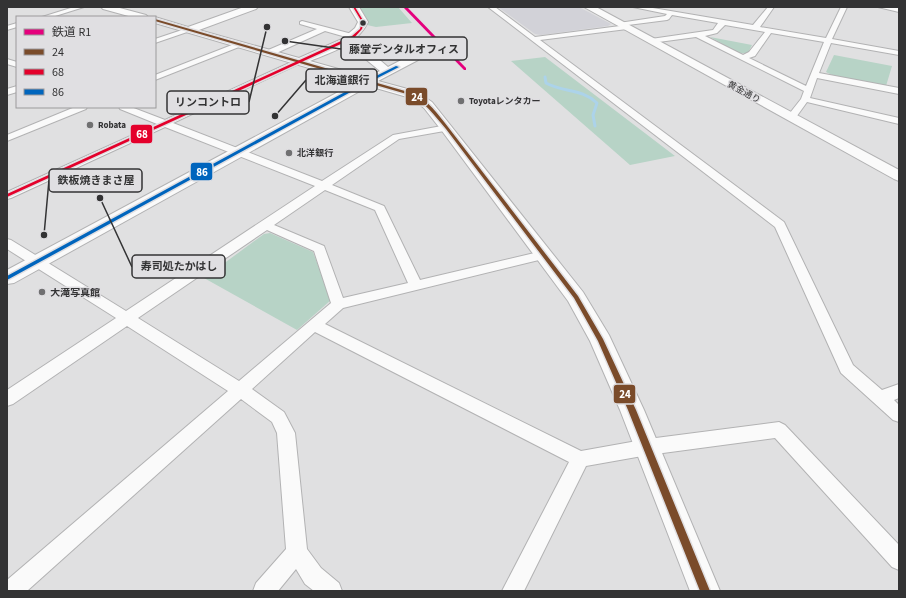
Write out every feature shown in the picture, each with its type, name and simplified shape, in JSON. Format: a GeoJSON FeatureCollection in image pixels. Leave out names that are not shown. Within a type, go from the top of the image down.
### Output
{"type":"FeatureCollection","features":[{"type":"Feature","properties":{"kind":"street"},"geometry":{"type":"LineString","coordinates":[[49,16],[81,7]]}},
{"type":"Feature","properties":{"kind":"street"},"geometry":{"type":"LineString","coordinates":[[106,7],[135,16]]}},
{"type":"Feature","properties":{"kind":"street"},"geometry":{"type":"LineString","coordinates":[[156,41],[253,7]]}},
{"type":"Feature","properties":{"kind":"street"},"geometry":{"type":"LineString","coordinates":[[7,196],[353,37],[362,29],[363,22],[354,7]]}},
{"type":"Feature","properties":{"kind":"street"},"geometry":{"type":"LineString","coordinates":[[491,7],[780,225],[847,369],[899,415]]}},
{"type":"Feature","properties":{"kind":"street","name":"黄金通り"},"geometry":{"type":"LineString","coordinates":[[589,7],[791,118],[898,174]]}},
{"type":"Feature","properties":{"kind":"street"},"geometry":{"type":"LineString","coordinates":[[636,7],[672,13],[694,14],[723,22],[899,53]]}},
{"type":"Feature","properties":{"kind":"street"},"geometry":{"type":"LineString","coordinates":[[755,28],[771,7]]}},
{"type":"Feature","properties":{"kind":"street"},"geometry":{"type":"LineString","coordinates":[[791,118],[805,100],[828,41],[844,7]]}},
{"type":"Feature","properties":{"kind":"street"},"geometry":{"type":"LineString","coordinates":[[881,7],[899,10]]}},
{"type":"Feature","properties":{"kind":"street"},"geometry":{"type":"LineString","coordinates":[[534,40],[666,18],[672,13]]}},
{"type":"Feature","properties":{"kind":"street"},"geometry":{"type":"LineString","coordinates":[[155,15],[188,30],[301,61],[411,94],[428,105],[576,297],[601,341],[648,447],[705,591]]}},
{"type":"Feature","properties":{"kind":"street"},"geometry":{"type":"LineString","coordinates":[[651,41],[715,32],[723,22]]}},
{"type":"Feature","properties":{"kind":"street"},"geometry":{"type":"LineString","coordinates":[[302,23],[353,37]]}},
{"type":"Feature","properties":{"kind":"street"},"geometry":{"type":"LineString","coordinates":[[269,52],[324,29]]}},
{"type":"Feature","properties":{"kind":"street"},"geometry":{"type":"LineString","coordinates":[[744,57],[752,54],[769,30]]}},
{"type":"Feature","properties":{"kind":"street"},"geometry":{"type":"LineString","coordinates":[[698,35],[808,90]]}},
{"type":"Feature","properties":{"kind":"street"},"geometry":{"type":"LineString","coordinates":[[156,78],[240,44]]}},
{"type":"Feature","properties":{"kind":"street"},"geometry":{"type":"LineString","coordinates":[[7,278],[388,72]]}},
{"type":"Feature","properties":{"kind":"street"},"geometry":{"type":"LineString","coordinates":[[815,75],[899,91]]}},
{"type":"Feature","properties":{"kind":"street"},"geometry":{"type":"LineString","coordinates":[[805,100],[899,121]]}},
{"type":"Feature","properties":{"kind":"street"},"geometry":{"type":"LineString","coordinates":[[7,138],[81,108]]}},
{"type":"Feature","properties":{"kind":"street"},"geometry":{"type":"LineString","coordinates":[[125,108],[380,208],[416,286]]}},
{"type":"Feature","properties":{"kind":"street"},"geometry":{"type":"LineString","coordinates":[[7,399],[396,137],[447,128]]}},
{"type":"Feature","properties":{"kind":"street"},"geometry":{"type":"LineString","coordinates":[[265,225],[320,249],[338,304]]}},
{"type":"Feature","properties":{"kind":"street"},"geometry":{"type":"LineString","coordinates":[[7,243],[240,390],[278,417],[286,433],[297,552],[313,576],[331,591]]}},
{"type":"Feature","properties":{"kind":"street"},"geometry":{"type":"LineString","coordinates":[[11,591],[338,304],[543,255]]}},
{"type":"Feature","properties":{"kind":"street"},"geometry":{"type":"LineString","coordinates":[[314,325],[580,459],[648,447],[779,430],[899,560]]}},
{"type":"Feature","properties":{"kind":"street"},"geometry":{"type":"LineString","coordinates":[[880,398],[899,391]]}},
{"type":"Feature","properties":{"kind":"street"},"geometry":{"type":"LineString","coordinates":[[513,591],[580,459]]}},
{"type":"Feature","properties":{"kind":"street"},"geometry":{"type":"LineString","coordinates":[[264,591],[297,552]]}},
{"type":"Feature","properties":{"kind":"shaded area"},"geometry":{"type":"Polygon","coordinates":[[[498,7],[579,7],[611,24],[608,26],[541,35],[535,34],[498,7]]]}},
{"type":"Feature","properties":{"kind":"green space"},"geometry":{"type":"Polygon","coordinates":[[[359,7],[398,7],[412,23],[376,27],[367,25],[367,19],[359,7]]]}},
{"type":"Feature","properties":{"kind":"green space"},"geometry":{"type":"Polygon","coordinates":[[[710,37],[752,45],[748,53],[739,53],[710,37]]]}},
{"type":"Feature","properties":{"kind":"green space"},"geometry":{"type":"Polygon","coordinates":[[[834,55],[892,66],[886,86],[832,75],[826,72],[834,55]]]}},
{"type":"Feature","properties":{"kind":"green space"},"geometry":{"type":"Polygon","coordinates":[[[545,57],[675,156],[630,165],[511,61],[545,57]]]}},
{"type":"Feature","properties":{"kind":"green space"},"geometry":{"type":"Polygon","coordinates":[[[270,233],[313,252],[331,300],[297,330],[204,278],[264,234],[270,233]]]}},
{"type":"Feature","properties":{"kind":"waterway"},"geometry":{"type":"LineString","coordinates":[[545,77],[546,83],[585,95],[597,103],[593,115],[595,126]]}},
{"type":"Feature","properties":{"kind":"rail line","name":"R1"},"geometry":{"type":"LineString","coordinates":[[405,7],[465,69]]}},
{"type":"Feature","properties":{"kind":"transit line","name":"68"},"geometry":{"type":"LineString","coordinates":[[7,196],[353,37],[361,29],[363,22],[354,7]]}},
{"type":"Feature","properties":{"kind":"transit line","name":"24"},"geometry":{"type":"LineString","coordinates":[[156,20],[411,94],[428,105],[576,297],[601,341],[632,410],[705,591]]}},
{"type":"Feature","properties":{"kind":"transit line","name":"86"},"geometry":{"type":"LineString","coordinates":[[7,278],[357,87],[397,67]]}},
{"type":"Feature","properties":{"kind":"place","name":"リンコントロ"},"geometry":{"type":"Point","coordinates":[267,27]}},
{"type":"Feature","properties":{"kind":"place","name":"藤堂デンタルオフィス"},"geometry":{"type":"Point","coordinates":[285,41]}},
{"type":"Feature","properties":{"kind":"place","name":"Toyotaレンタカー"},"geometry":{"type":"Point","coordinates":[461,101]}},
{"type":"Feature","properties":{"kind":"place","name":"北海道銀行"},"geometry":{"type":"Point","coordinates":[275,116]}},
{"type":"Feature","properties":{"kind":"place","name":"Robata"},"geometry":{"type":"Point","coordinates":[90,125]}},
{"type":"Feature","properties":{"kind":"place","name":"北洋銀行"},"geometry":{"type":"Point","coordinates":[289,153]}},
{"type":"Feature","properties":{"kind":"place","name":"寿司処たかはし"},"geometry":{"type":"Point","coordinates":[100,198]}},
{"type":"Feature","properties":{"kind":"place","name":"鉄板焼きまさ屋"},"geometry":{"type":"Point","coordinates":[44,235]}},
{"type":"Feature","properties":{"kind":"place","name":"大滝写真館"},"geometry":{"type":"Point","coordinates":[42,292]}}]}
